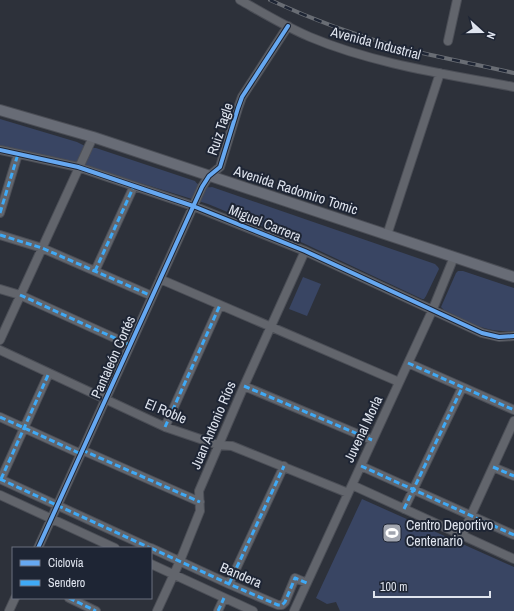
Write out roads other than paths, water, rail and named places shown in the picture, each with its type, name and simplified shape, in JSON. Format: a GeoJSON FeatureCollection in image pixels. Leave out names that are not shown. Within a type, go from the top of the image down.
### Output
{"type":"FeatureCollection","features":[{"type":"Feature","properties":{"kind":"main road","name":"Avenida Radomiro Tomic"},"geometry":{"type":"LineString","coordinates":[[0,110],[93,137],[514,277]]}},
{"type":"Feature","properties":{"kind":"street","name":"Avenida Industrial"},"geometry":{"type":"LineString","coordinates":[[240,0],[310,37],[353,52],[389,62],[514,87]]}},
{"type":"Feature","properties":{"kind":"street"},"geometry":{"type":"LineString","coordinates":[[448,41],[457,0]]}},
{"type":"Feature","properties":{"kind":"street","name":"Ruiz Tagle"},"geometry":{"type":"LineString","coordinates":[[209,176],[219,169],[222,162],[242,97],[288,26]]}},
{"type":"Feature","properties":{"kind":"street"},"geometry":{"type":"LineString","coordinates":[[387,234],[440,73]]}},
{"type":"Feature","properties":{"kind":"street"},"geometry":{"type":"LineString","coordinates":[[0,340],[93,137]]}},
{"type":"Feature","properties":{"kind":"street","name":"Miguel Carrera"},"geometry":{"type":"LineString","coordinates":[[0,150],[78,167],[193,206],[305,251],[432,311],[488,335],[498,337],[514,336]]}},
{"type":"Feature","properties":{"kind":"street"},"geometry":{"type":"LineString","coordinates":[[0,213],[18,154]]}},
{"type":"Feature","properties":{"kind":"street","name":"Pantaleón Cortés"},"geometry":{"type":"LineString","coordinates":[[38,547],[193,206],[209,176]]}},
{"type":"Feature","properties":{"kind":"street"},"geometry":{"type":"LineString","coordinates":[[95,271],[134,186]]}},
{"type":"Feature","properties":{"kind":"street"},"geometry":{"type":"LineString","coordinates":[[0,235],[42,248],[152,296]]}},
{"type":"Feature","properties":{"kind":"street","name":"Juan Antonio Ríos"},"geometry":{"type":"LineString","coordinates":[[157,611],[180,562],[200,511],[199,491],[270,327],[305,251]]}},
{"type":"Feature","properties":{"kind":"street","name":"Juvenal Morla"},"geometry":{"type":"LineString","coordinates":[[294,611],[432,311],[454,257]]}},
{"type":"Feature","properties":{"kind":"street"},"geometry":{"type":"LineString","coordinates":[[160,279],[399,382]]}},
{"type":"Feature","properties":{"kind":"street"},"geometry":{"type":"LineString","coordinates":[[0,289],[20,295],[130,345]]}},
{"type":"Feature","properties":{"kind":"street"},"geometry":{"type":"LineString","coordinates":[[165,427],[220,305]]}},
{"type":"Feature","properties":{"kind":"street","name":"El Roble"},"geometry":{"type":"LineString","coordinates":[[0,350],[106,398],[165,427],[218,445],[232,446],[404,509],[514,559]]}},
{"type":"Feature","properties":{"kind":"street"},"geometry":{"type":"LineString","coordinates":[[408,363],[514,410]]}},
{"type":"Feature","properties":{"kind":"street"},"geometry":{"type":"LineString","coordinates":[[0,479],[49,373]]}},
{"type":"Feature","properties":{"kind":"street"},"geometry":{"type":"LineString","coordinates":[[244,386],[372,440]]}},
{"type":"Feature","properties":{"kind":"street"},"geometry":{"type":"LineString","coordinates":[[404,509],[462,388]]}},
{"type":"Feature","properties":{"kind":"street"},"geometry":{"type":"LineString","coordinates":[[0,417],[200,502]]}},
{"type":"Feature","properties":{"kind":"street"},"geometry":{"type":"LineString","coordinates":[[462,535],[514,422]]}},
{"type":"Feature","properties":{"kind":"street"},"geometry":{"type":"LineString","coordinates":[[229,584],[284,466]]}},
{"type":"Feature","properties":{"kind":"street"},"geometry":{"type":"LineString","coordinates":[[361,466],[514,535]]}},
{"type":"Feature","properties":{"kind":"street"},"geometry":{"type":"LineString","coordinates":[[493,467],[514,476]]}},
{"type":"Feature","properties":{"kind":"street","name":"Bandera"},"geometry":{"type":"LineString","coordinates":[[0,479],[149,547]]}},
{"type":"Feature","properties":{"kind":"street"},"geometry":{"type":"LineString","coordinates":[[0,496],[113,547]]}},
{"type":"Feature","properties":{"kind":"street","name":"Bandera"},"geometry":{"type":"LineString","coordinates":[[152,548],[229,584],[282,605],[295,578],[307,583]]}},
{"type":"Feature","properties":{"kind":"street","name":"Bandera"},"geometry":{"type":"LineString","coordinates":[[152,564],[253,611]]}},
{"type":"Feature","properties":{"kind":"street"},"geometry":{"type":"LineString","coordinates":[[218,611],[224,598]]}},
{"type":"Feature","properties":{"kind":"street"},"geometry":{"type":"LineString","coordinates":[[9,611],[15,599]]}},
{"type":"Feature","properties":{"kind":"street"},"geometry":{"type":"LineString","coordinates":[[71,599],[96,611]]}},
{"type":"Feature","properties":{"kind":"railway"},"geometry":{"type":"LineString","coordinates":[[270,0],[333,26],[398,47],[514,73]]}},
{"type":"Feature","properties":{"kind":"place","name":"Centro Deportivo Centenario"},"geometry":{"type":"Point","coordinates":[392,533]}}]}
